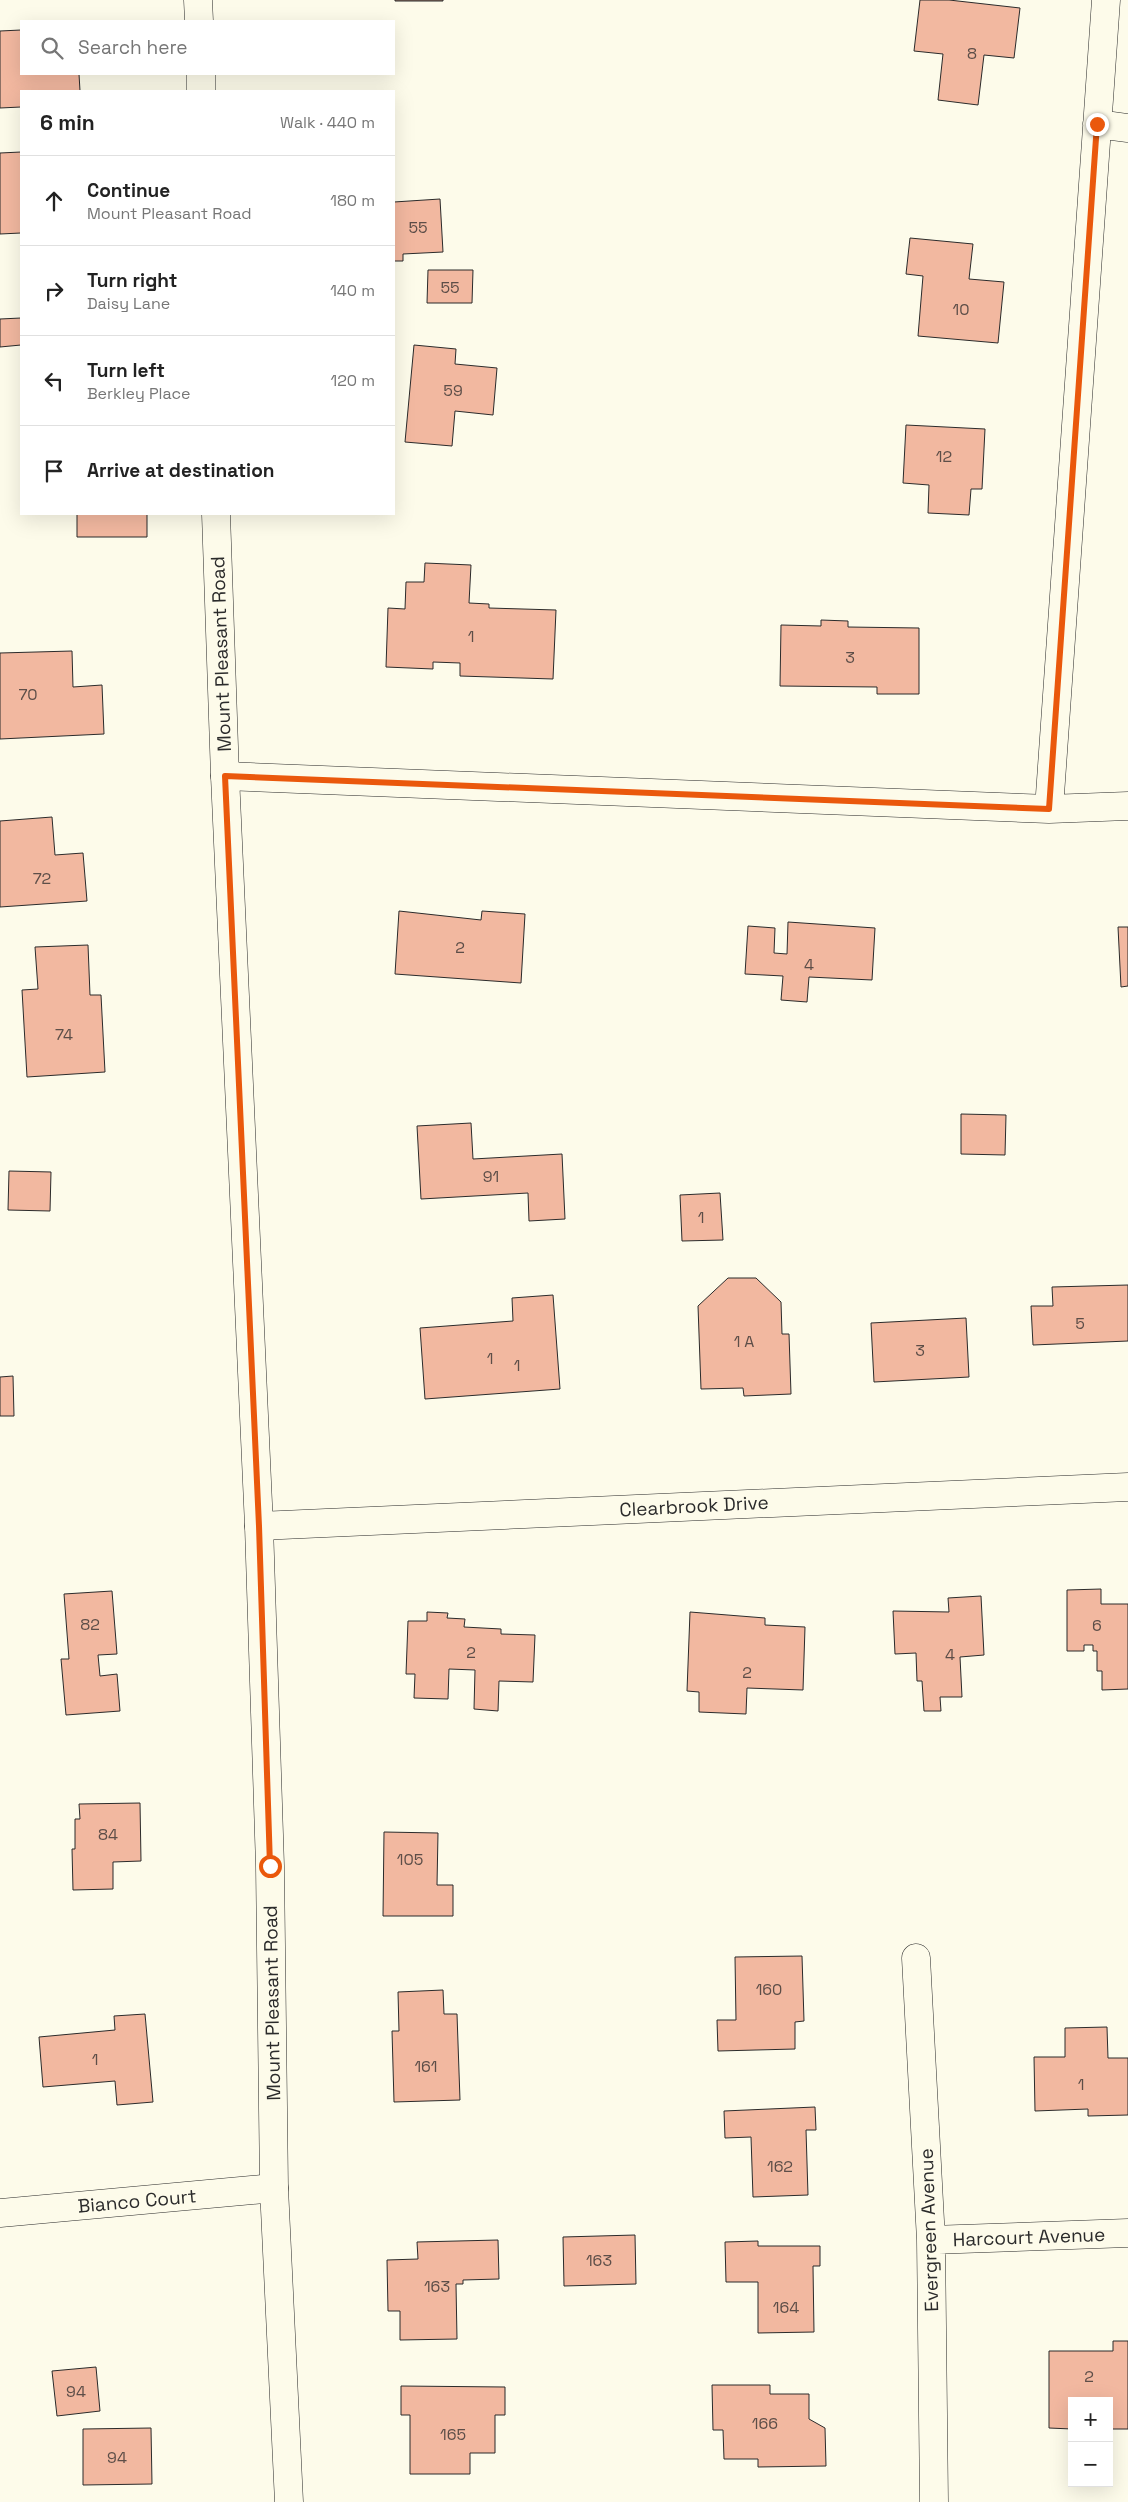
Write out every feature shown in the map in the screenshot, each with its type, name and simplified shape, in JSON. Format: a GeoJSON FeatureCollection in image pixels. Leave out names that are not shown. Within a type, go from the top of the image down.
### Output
{"type":"FeatureCollection","features":[{"type":"Feature","properties":{"kind":"street"},"geometry":{"type":"LineString","coordinates":[[198,0],[199,20]]}},
{"type":"Feature","properties":{"kind":"street"},"geometry":{"type":"LineString","coordinates":[[1049,809],[1106,0]]}},
{"type":"Feature","properties":{"kind":"street"},"geometry":{"type":"LineString","coordinates":[[201,75],[201,90]]}},
{"type":"Feature","properties":{"kind":"street"},"geometry":{"type":"LineString","coordinates":[[1097,124],[1128,128]]}},
{"type":"Feature","properties":{"kind":"street","name":"Mount Pleasant Road"},"geometry":{"type":"LineString","coordinates":[[216,515],[225,776],[259,1526],[270,1866],[274,2188],[289,2502]]}},
{"type":"Feature","properties":{"kind":"street"},"geometry":{"type":"LineString","coordinates":[[225,776],[1049,809],[1128,806]]}},
{"type":"Feature","properties":{"kind":"street","name":"Clearbrook Drive"},"geometry":{"type":"LineString","coordinates":[[259,1526],[1128,1486]]}},
{"type":"Feature","properties":{"kind":"street","name":"Evergreen Avenue"},"geometry":{"type":"LineString","coordinates":[[916,1958],[931,2240],[934,2502]]}},
{"type":"Feature","properties":{"kind":"street","name":"Bianco Court"},"geometry":{"type":"LineString","coordinates":[[0,2213],[274,2188]]}},
{"type":"Feature","properties":{"kind":"street","name":"Harcourt Avenue"},"geometry":{"type":"LineString","coordinates":[[931,2240],[1128,2233]]}},
{"type":"Feature","properties":{"kind":"building"},"geometry":{"type":"Polygon","coordinates":[[[443,0],[443,1],[395,1],[443,0]]]}},
{"type":"Feature","properties":{"kind":"building"},"geometry":{"type":"Polygon","coordinates":[[[920,0],[949,0],[1020,8],[1014,58],[984,55],[978,105],[938,100],[943,54],[914,51],[920,0]]]}},
{"type":"Feature","properties":{"kind":"building"},"geometry":{"type":"Polygon","coordinates":[[[20,30],[20,75],[79,75],[80,90],[20,90],[20,107],[0,108],[0,31],[20,30]]]}},
{"type":"Feature","properties":{"kind":"building"},"geometry":{"type":"Polygon","coordinates":[[[20,152],[20,233],[0,234],[0,153],[20,152]]]}},
{"type":"Feature","properties":{"kind":"building"},"geometry":{"type":"Polygon","coordinates":[[[440,199],[443,252],[403,254],[403,261],[395,261],[395,202],[440,199]]]}},
{"type":"Feature","properties":{"kind":"building"},"geometry":{"type":"Polygon","coordinates":[[[910,238],[973,244],[969,279],[1004,282],[998,343],[918,336],[923,276],[906,274],[910,238]]]}},
{"type":"Feature","properties":{"kind":"building"},"geometry":{"type":"Polygon","coordinates":[[[428,270],[473,270],[472,303],[427,303],[428,270]]]}},
{"type":"Feature","properties":{"kind":"building"},"geometry":{"type":"Polygon","coordinates":[[[20,318],[20,345],[0,347],[0,319],[20,318]]]}},
{"type":"Feature","properties":{"kind":"building"},"geometry":{"type":"Polygon","coordinates":[[[414,345],[456,349],[455,364],[497,368],[493,415],[455,411],[452,446],[405,442],[414,345]]]}},
{"type":"Feature","properties":{"kind":"building"},"geometry":{"type":"Polygon","coordinates":[[[906,425],[985,429],[982,489],[971,489],[969,515],[928,513],[929,485],[903,483],[906,425]]]}},
{"type":"Feature","properties":{"kind":"building"},"geometry":{"type":"Polygon","coordinates":[[[77,515],[147,515],[147,537],[77,537],[77,515]]]}},
{"type":"Feature","properties":{"kind":"building"},"geometry":{"type":"Polygon","coordinates":[[[425,563],[471,565],[469,603],[489,604],[489,608],[556,610],[553,679],[460,676],[460,663],[433,662],[433,669],[386,667],[388,608],[405,609],[406,582],[424,582],[425,563]]]}},
{"type":"Feature","properties":{"kind":"building"},"geometry":{"type":"Polygon","coordinates":[[[821,620],[848,621],[848,627],[919,628],[919,694],[877,694],[877,687],[780,686],[781,625],[821,626],[821,620]]]}},
{"type":"Feature","properties":{"kind":"building"},"geometry":{"type":"Polygon","coordinates":[[[72,651],[73,687],[102,685],[104,734],[0,739],[0,653],[72,651]]]}},
{"type":"Feature","properties":{"kind":"building"},"geometry":{"type":"Polygon","coordinates":[[[52,817],[55,855],[83,853],[87,901],[0,907],[0,821],[52,817]]]}},
{"type":"Feature","properties":{"kind":"building"},"geometry":{"type":"Polygon","coordinates":[[[399,911],[481,920],[482,911],[525,914],[521,983],[395,974],[399,911]]]}},
{"type":"Feature","properties":{"kind":"building"},"geometry":{"type":"Polygon","coordinates":[[[788,922],[875,928],[872,980],[809,977],[807,1002],[781,1000],[783,976],[745,974],[748,926],[775,928],[774,953],[787,954],[788,922]]]}},
{"type":"Feature","properties":{"kind":"building"},"geometry":{"type":"Polygon","coordinates":[[[1118,927],[1128,927],[1128,986],[1121,987],[1118,927]]]}},
{"type":"Feature","properties":{"kind":"building"},"geometry":{"type":"Polygon","coordinates":[[[88,945],[90,995],[101,995],[105,1072],[27,1077],[22,990],[38,989],[35,947],[88,945]]]}},
{"type":"Feature","properties":{"kind":"building"},"geometry":{"type":"Polygon","coordinates":[[[961,1114],[1006,1115],[1005,1155],[961,1154],[961,1114]]]}},
{"type":"Feature","properties":{"kind":"building"},"geometry":{"type":"Polygon","coordinates":[[[471,1123],[473,1159],[562,1154],[565,1219],[529,1221],[528,1193],[421,1199],[417,1126],[471,1123]]]}},
{"type":"Feature","properties":{"kind":"building"},"geometry":{"type":"Polygon","coordinates":[[[9,1171],[51,1172],[50,1211],[8,1210],[9,1171]]]}},
{"type":"Feature","properties":{"kind":"building"},"geometry":{"type":"Polygon","coordinates":[[[720,1193],[723,1240],[682,1241],[680,1195],[720,1193]]]}},
{"type":"Feature","properties":{"kind":"building"},"geometry":{"type":"Polygon","coordinates":[[[728,1278],[756,1278],[781,1302],[782,1334],[789,1334],[791,1394],[744,1396],[743,1388],[701,1389],[698,1306],[728,1278]]]}},
{"type":"Feature","properties":{"kind":"building"},"geometry":{"type":"Polygon","coordinates":[[[1128,1285],[1128,1341],[1033,1345],[1031,1306],[1053,1306],[1052,1287],[1128,1285]]]}},
{"type":"Feature","properties":{"kind":"building"},"geometry":{"type":"Polygon","coordinates":[[[553,1295],[560,1389],[425,1399],[420,1328],[513,1321],[512,1298],[553,1295]]]}},
{"type":"Feature","properties":{"kind":"building"},"geometry":{"type":"Polygon","coordinates":[[[966,1318],[969,1377],[874,1382],[871,1323],[966,1318]]]}},
{"type":"Feature","properties":{"kind":"building"},"geometry":{"type":"Polygon","coordinates":[[[13,1376],[14,1416],[0,1416],[0,1377],[13,1376]]]}},
{"type":"Feature","properties":{"kind":"building"},"geometry":{"type":"Polygon","coordinates":[[[1101,1589],[1101,1604],[1128,1604],[1128,1689],[1102,1690],[1102,1671],[1097,1671],[1097,1651],[1093,1651],[1093,1645],[1084,1645],[1084,1651],[1067,1651],[1067,1590],[1101,1589]]]}},
{"type":"Feature","properties":{"kind":"building"},"geometry":{"type":"Polygon","coordinates":[[[112,1591],[117,1654],[98,1655],[100,1676],[117,1674],[120,1711],[66,1715],[61,1659],[69,1659],[64,1594],[112,1591]]]}},
{"type":"Feature","properties":{"kind":"building"},"geometry":{"type":"Polygon","coordinates":[[[981,1596],[984,1655],[960,1657],[962,1697],[940,1697],[941,1711],[924,1711],[922,1681],[917,1681],[916,1653],[895,1654],[893,1611],[949,1612],[948,1598],[981,1596]]]}},
{"type":"Feature","properties":{"kind":"building"},"geometry":{"type":"Polygon","coordinates":[[[427,1612],[448,1613],[447,1618],[465,1619],[464,1627],[501,1629],[501,1634],[535,1635],[533,1682],[499,1681],[498,1711],[474,1709],[475,1670],[449,1669],[448,1699],[414,1698],[415,1674],[406,1674],[408,1621],[427,1621],[427,1612]]]}},
{"type":"Feature","properties":{"kind":"building"},"geometry":{"type":"Polygon","coordinates":[[[690,1612],[765,1618],[765,1625],[805,1627],[803,1690],[747,1688],[746,1714],[699,1712],[699,1692],[687,1691],[690,1612]]]}},
{"type":"Feature","properties":{"kind":"building"},"geometry":{"type":"Polygon","coordinates":[[[140,1803],[141,1861],[113,1862],[113,1889],[73,1890],[72,1849],[75,1849],[75,1819],[80,1819],[79,1804],[140,1803]]]}},
{"type":"Feature","properties":{"kind":"building"},"geometry":{"type":"Polygon","coordinates":[[[384,1832],[438,1833],[437,1885],[453,1885],[453,1916],[383,1916],[384,1832]]]}},
{"type":"Feature","properties":{"kind":"building"},"geometry":{"type":"Polygon","coordinates":[[[802,1956],[804,2021],[795,2022],[795,2049],[718,2051],[717,2020],[736,2020],[735,1957],[802,1956]]]}},
{"type":"Feature","properties":{"kind":"building"},"geometry":{"type":"Polygon","coordinates":[[[443,1990],[444,2014],[457,2014],[460,2100],[394,2102],[392,2031],[399,2031],[398,1992],[443,1990]]]}},
{"type":"Feature","properties":{"kind":"building"},"geometry":{"type":"Polygon","coordinates":[[[145,2014],[153,2102],[117,2105],[115,2081],[43,2087],[39,2037],[115,2030],[114,2016],[145,2014]]]}},
{"type":"Feature","properties":{"kind":"building"},"geometry":{"type":"Polygon","coordinates":[[[1107,2027],[1108,2058],[1128,2058],[1128,2115],[1088,2116],[1088,2109],[1035,2111],[1034,2057],[1065,2057],[1065,2028],[1107,2027]]]}},
{"type":"Feature","properties":{"kind":"building"},"geometry":{"type":"Polygon","coordinates":[[[815,2107],[816,2130],[806,2130],[808,2195],[753,2197],[751,2137],[725,2138],[724,2111],[815,2107]]]}},
{"type":"Feature","properties":{"kind":"building"},"geometry":{"type":"Polygon","coordinates":[[[635,2235],[636,2284],[564,2286],[563,2237],[635,2235]]]}},
{"type":"Feature","properties":{"kind":"building"},"geometry":{"type":"Polygon","coordinates":[[[498,2240],[499,2279],[463,2280],[463,2284],[456,2284],[457,2339],[400,2340],[400,2311],[388,2311],[387,2260],[418,2259],[417,2242],[498,2240]]]}},
{"type":"Feature","properties":{"kind":"building"},"geometry":{"type":"Polygon","coordinates":[[[758,2241],[758,2246],[820,2246],[820,2266],[813,2266],[814,2332],[758,2333],[758,2282],[726,2282],[725,2242],[758,2241]]]}},
{"type":"Feature","properties":{"kind":"building"},"geometry":{"type":"Polygon","coordinates":[[[1113,2341],[1128,2341],[1128,2429],[1113,2429],[1113,2397],[1068,2397],[1068,2429],[1049,2428],[1049,2351],[1113,2351],[1113,2341]]]}},
{"type":"Feature","properties":{"kind":"building"},"geometry":{"type":"Polygon","coordinates":[[[96,2367],[100,2411],[57,2416],[52,2371],[96,2367]]]}},
{"type":"Feature","properties":{"kind":"building"},"geometry":{"type":"Polygon","coordinates":[[[712,2385],[770,2385],[770,2394],[809,2394],[809,2419],[825,2428],[826,2466],[758,2467],[758,2459],[724,2459],[723,2430],[713,2430],[712,2385]]]}},
{"type":"Feature","properties":{"kind":"building"},"geometry":{"type":"Polygon","coordinates":[[[401,2386],[505,2387],[505,2415],[495,2415],[495,2453],[470,2453],[470,2474],[410,2474],[410,2415],[401,2415],[401,2386]]]}},
{"type":"Feature","properties":{"kind":"building"},"geometry":{"type":"Polygon","coordinates":[[[151,2428],[152,2484],[83,2485],[83,2429],[151,2428]]]}},
{"type":"Feature","properties":{"kind":"route"},"geometry":{"type":"LineString","coordinates":[[270,1866],[259,1526],[225,776],[1049,809],[1097,124]]}}]}
